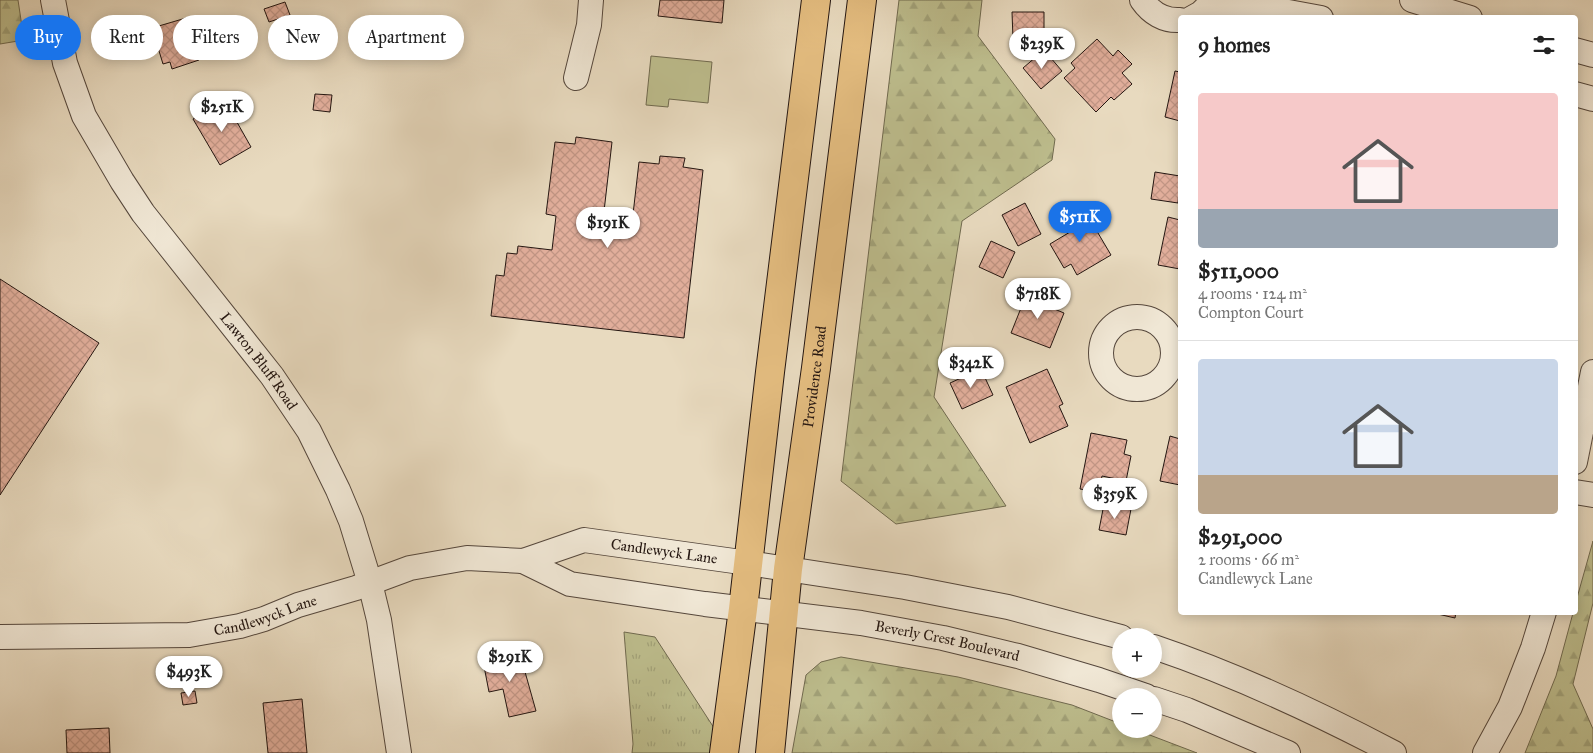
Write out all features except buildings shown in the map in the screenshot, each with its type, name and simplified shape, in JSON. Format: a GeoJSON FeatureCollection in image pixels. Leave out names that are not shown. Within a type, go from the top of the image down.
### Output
{"type":"FeatureCollection","features":[{"type":"Feature","properties":{"kind":"main road"},"geometry":{"type":"LineString","coordinates":[[724,753],[816,0]]}},
{"type":"Feature","properties":{"kind":"main road","name":"Providence Road"},"geometry":{"type":"LineString","coordinates":[[770,753],[788,569],[816,368],[862,0]]}},
{"type":"Feature","properties":{"kind":"street","name":"Lawton Bluff Road"},"geometry":{"type":"LineString","coordinates":[[53,0],[65,63],[84,116],[143,213],[272,376],[309,431],[338,490],[351,521],[379,620],[399,753]]}},
{"type":"Feature","properties":{"kind":"street"},"geometry":{"type":"LineString","coordinates":[[576,78],[589,25],[591,0]]}},
{"type":"Feature","properties":{"kind":"street"},"geometry":{"type":"LineString","coordinates":[[1142,0],[1152,11],[1164,18],[1178,20]]}},
{"type":"Feature","properties":{"kind":"street"},"geometry":{"type":"LineString","coordinates":[[1198,15],[1212,1],[1242,3],[1304,15]]}},
{"type":"Feature","properties":{"kind":"street"},"geometry":{"type":"LineString","coordinates":[[1421,7],[1457,15]]}},
{"type":"Feature","properties":{"kind":"street"},"geometry":{"type":"LineString","coordinates":[[1578,51],[1593,55]]}},
{"type":"Feature","properties":{"kind":"street"},"geometry":{"type":"LineString","coordinates":[[1578,95],[1593,99]]}},
{"type":"Feature","properties":{"kind":"street"},"geometry":{"type":"LineString","coordinates":[[1139,317],[1150,319],[1174,334],[1172,364],[1174,375],[1149,387],[1137,389],[1126,387],[1116,382],[1107,374],[1102,364],[1101,352],[1108,330],[1117,322],[1139,317]]}},
{"type":"Feature","properties":{"kind":"street"},"geometry":{"type":"LineString","coordinates":[[1580,455],[1593,372]]}},
{"type":"Feature","properties":{"kind":"street"},"geometry":{"type":"LineString","coordinates":[[1578,492],[1593,495]]}},
{"type":"Feature","properties":{"kind":"street","name":"Candlewyck Lane"},"geometry":{"type":"LineString","coordinates":[[0,637],[189,635],[240,626],[264,619],[298,605],[370,583],[410,568],[467,558],[523,560],[584,540],[748,563]]}},
{"type":"Feature","properties":{"kind":"street","name":"Candlewyck Lane"},"geometry":{"type":"LineString","coordinates":[[523,560],[570,584],[743,609]]}},
{"type":"Feature","properties":{"kind":"street"},"geometry":{"type":"LineString","coordinates":[[748,563],[905,587],[1008,607],[1112,635]]}},
{"type":"Feature","properties":{"kind":"street","name":"Beverly Crest Boulevard"},"geometry":{"type":"LineString","coordinates":[[743,609],[861,623],[952,640],[1018,656],[1122,688]]}},
{"type":"Feature","properties":{"kind":"street"},"geometry":{"type":"LineString","coordinates":[[1485,753],[1510,707],[1543,615]]}},
{"type":"Feature","properties":{"kind":"street"},"geometry":{"type":"LineString","coordinates":[[1162,650],[1202,663],[1272,693],[1394,753]]}},
{"type":"Feature","properties":{"kind":"street"},"geometry":{"type":"LineString","coordinates":[[1162,702],[1288,753]]}},
{"type":"Feature","properties":{"kind":"green space"},"geometry":{"type":"Polygon","coordinates":[[[0,0],[18,0],[20,15],[15,15],[15,42],[0,44],[0,0]]]}},
{"type":"Feature","properties":{"kind":"green space"},"geometry":{"type":"Polygon","coordinates":[[[899,0],[982,0],[978,36],[1055,139],[1052,160],[962,221],[934,397],[1006,506],[896,524],[841,481],[899,0]]]}},
{"type":"Feature","properties":{"kind":"green space"},"geometry":{"type":"Polygon","coordinates":[[[651,56],[712,62],[708,103],[669,99],[668,107],[646,105],[651,56]]]}},
{"type":"Feature","properties":{"kind":"green space"},"geometry":{"type":"Polygon","coordinates":[[[1593,541],[1593,603],[1573,684],[1593,729],[1593,753],[1525,753],[1556,676],[1572,615],[1578,615],[1578,594],[1593,541]]]}},
{"type":"Feature","properties":{"kind":"green space"},"geometry":{"type":"Polygon","coordinates":[[[624,632],[655,637],[716,731],[713,753],[632,753],[633,744],[624,632]]]}},
{"type":"Feature","properties":{"kind":"green space"},"geometry":{"type":"Polygon","coordinates":[[[841,657],[958,677],[1072,705],[1112,721],[1112,738],[1158,738],[1197,753],[792,753],[806,675],[821,662],[841,657]]]}}]}
